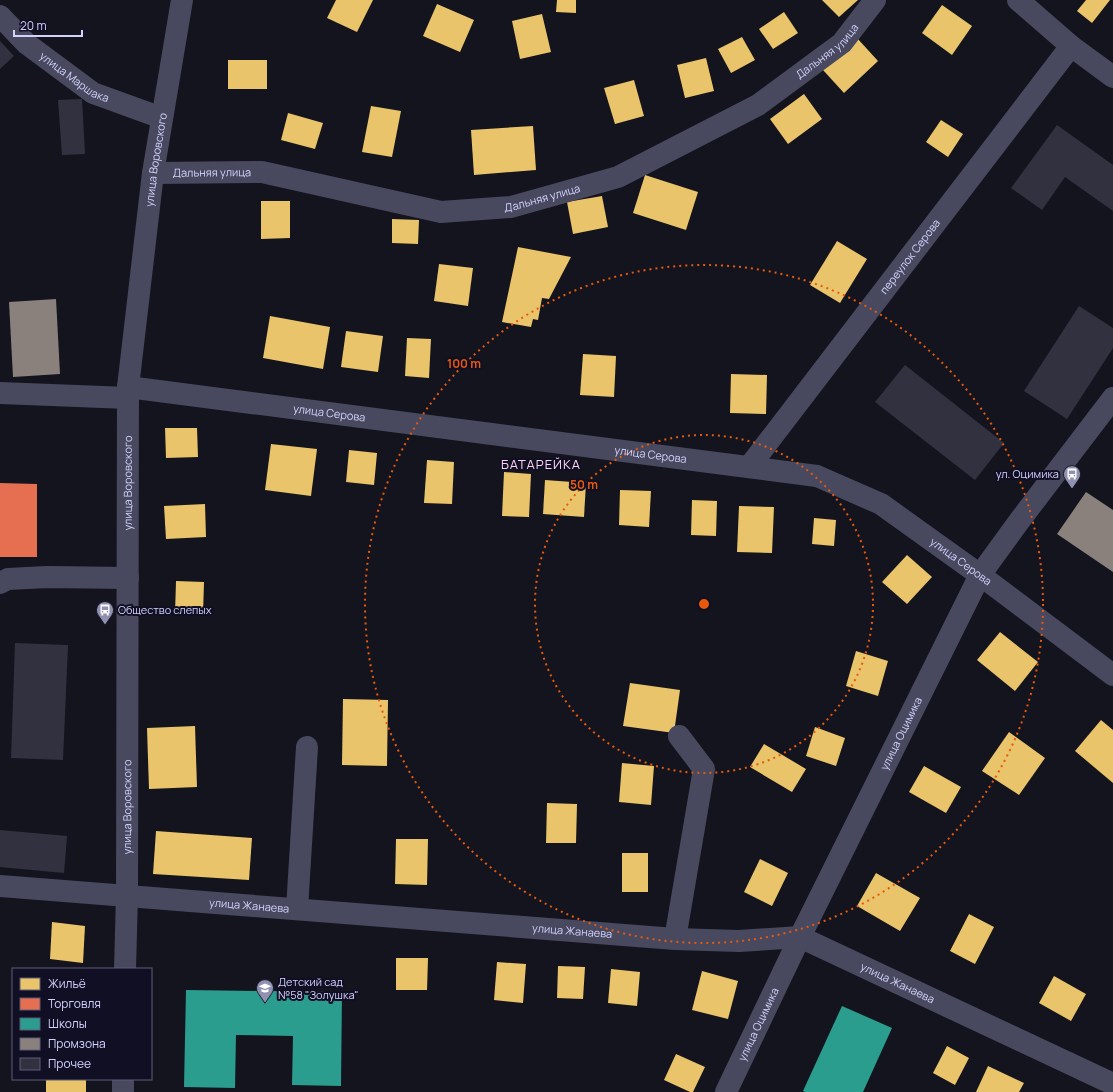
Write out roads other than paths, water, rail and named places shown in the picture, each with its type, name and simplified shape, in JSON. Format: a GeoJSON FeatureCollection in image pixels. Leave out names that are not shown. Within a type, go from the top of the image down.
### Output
{"type":"FeatureCollection","features":[{"type":"Feature","properties":{"kind":"street","name":"улица Воровского"},"geometry":{"type":"LineString","coordinates":[[125,968],[127,895],[128,393],[152,173],[182,0]]}},
{"type":"Feature","properties":{"kind":"street","name":"Дальняя улица"},"geometry":{"type":"LineString","coordinates":[[152,173],[262,172],[441,212],[511,207],[618,177],[758,104],[842,43],[875,0]]}},
{"type":"Feature","properties":{"kind":"street"},"geometry":{"type":"LineString","coordinates":[[1018,0],[1072,46],[1113,77]]}},
{"type":"Feature","properties":{"kind":"street","name":"улица Маршака"},"geometry":{"type":"LineString","coordinates":[[0,16],[27,44],[93,94],[162,118]]}},
{"type":"Feature","properties":{"kind":"street","name":"переулок Серова"},"geometry":{"type":"LineString","coordinates":[[749,467],[1072,46]]}},
{"type":"Feature","properties":{"kind":"street","name":"улица Серова"},"geometry":{"type":"LineString","coordinates":[[0,393],[128,393],[817,476],[881,504],[980,575],[1113,675]]}},
{"type":"Feature","properties":{"kind":"street","name":"улица Оцимика"},"geometry":{"type":"LineString","coordinates":[[726,1092],[800,938],[980,575],[1113,398]]}},
{"type":"Feature","properties":{"kind":"street"},"geometry":{"type":"LineString","coordinates":[[0,583],[8,579],[47,576],[128,578]]}},
{"type":"Feature","properties":{"kind":"street"},"geometry":{"type":"LineString","coordinates":[[675,939],[704,769],[679,736]]}},
{"type":"Feature","properties":{"kind":"street"},"geometry":{"type":"LineString","coordinates":[[297,909],[307,747]]}},
{"type":"Feature","properties":{"kind":"street","name":"улица Жанаева"},"geometry":{"type":"LineString","coordinates":[[0,886],[675,939],[739,941],[800,938],[1113,1084]]}},
{"type":"Feature","properties":{"kind":"street"},"geometry":{"type":"LineString","coordinates":[[123,1080],[123,1092]]}},
{"type":"Feature","properties":{"kind":"place","name":"ул. Оцимика"},"geometry":{"type":"Point","coordinates":[1072,489]}},
{"type":"Feature","properties":{"kind":"place","name":"Общество слепых"},"geometry":{"type":"Point","coordinates":[105,625]}},
{"type":"Feature","properties":{"kind":"place","name":"Детский сад №58 \"Золушка\""},"geometry":{"type":"Point","coordinates":[265,1003]}},
{"type":"Feature","properties":{"kind":"district","name":"БАТАРЕЙКА"},"geometry":{"type":"Point","coordinates":[541,464]}}]}
